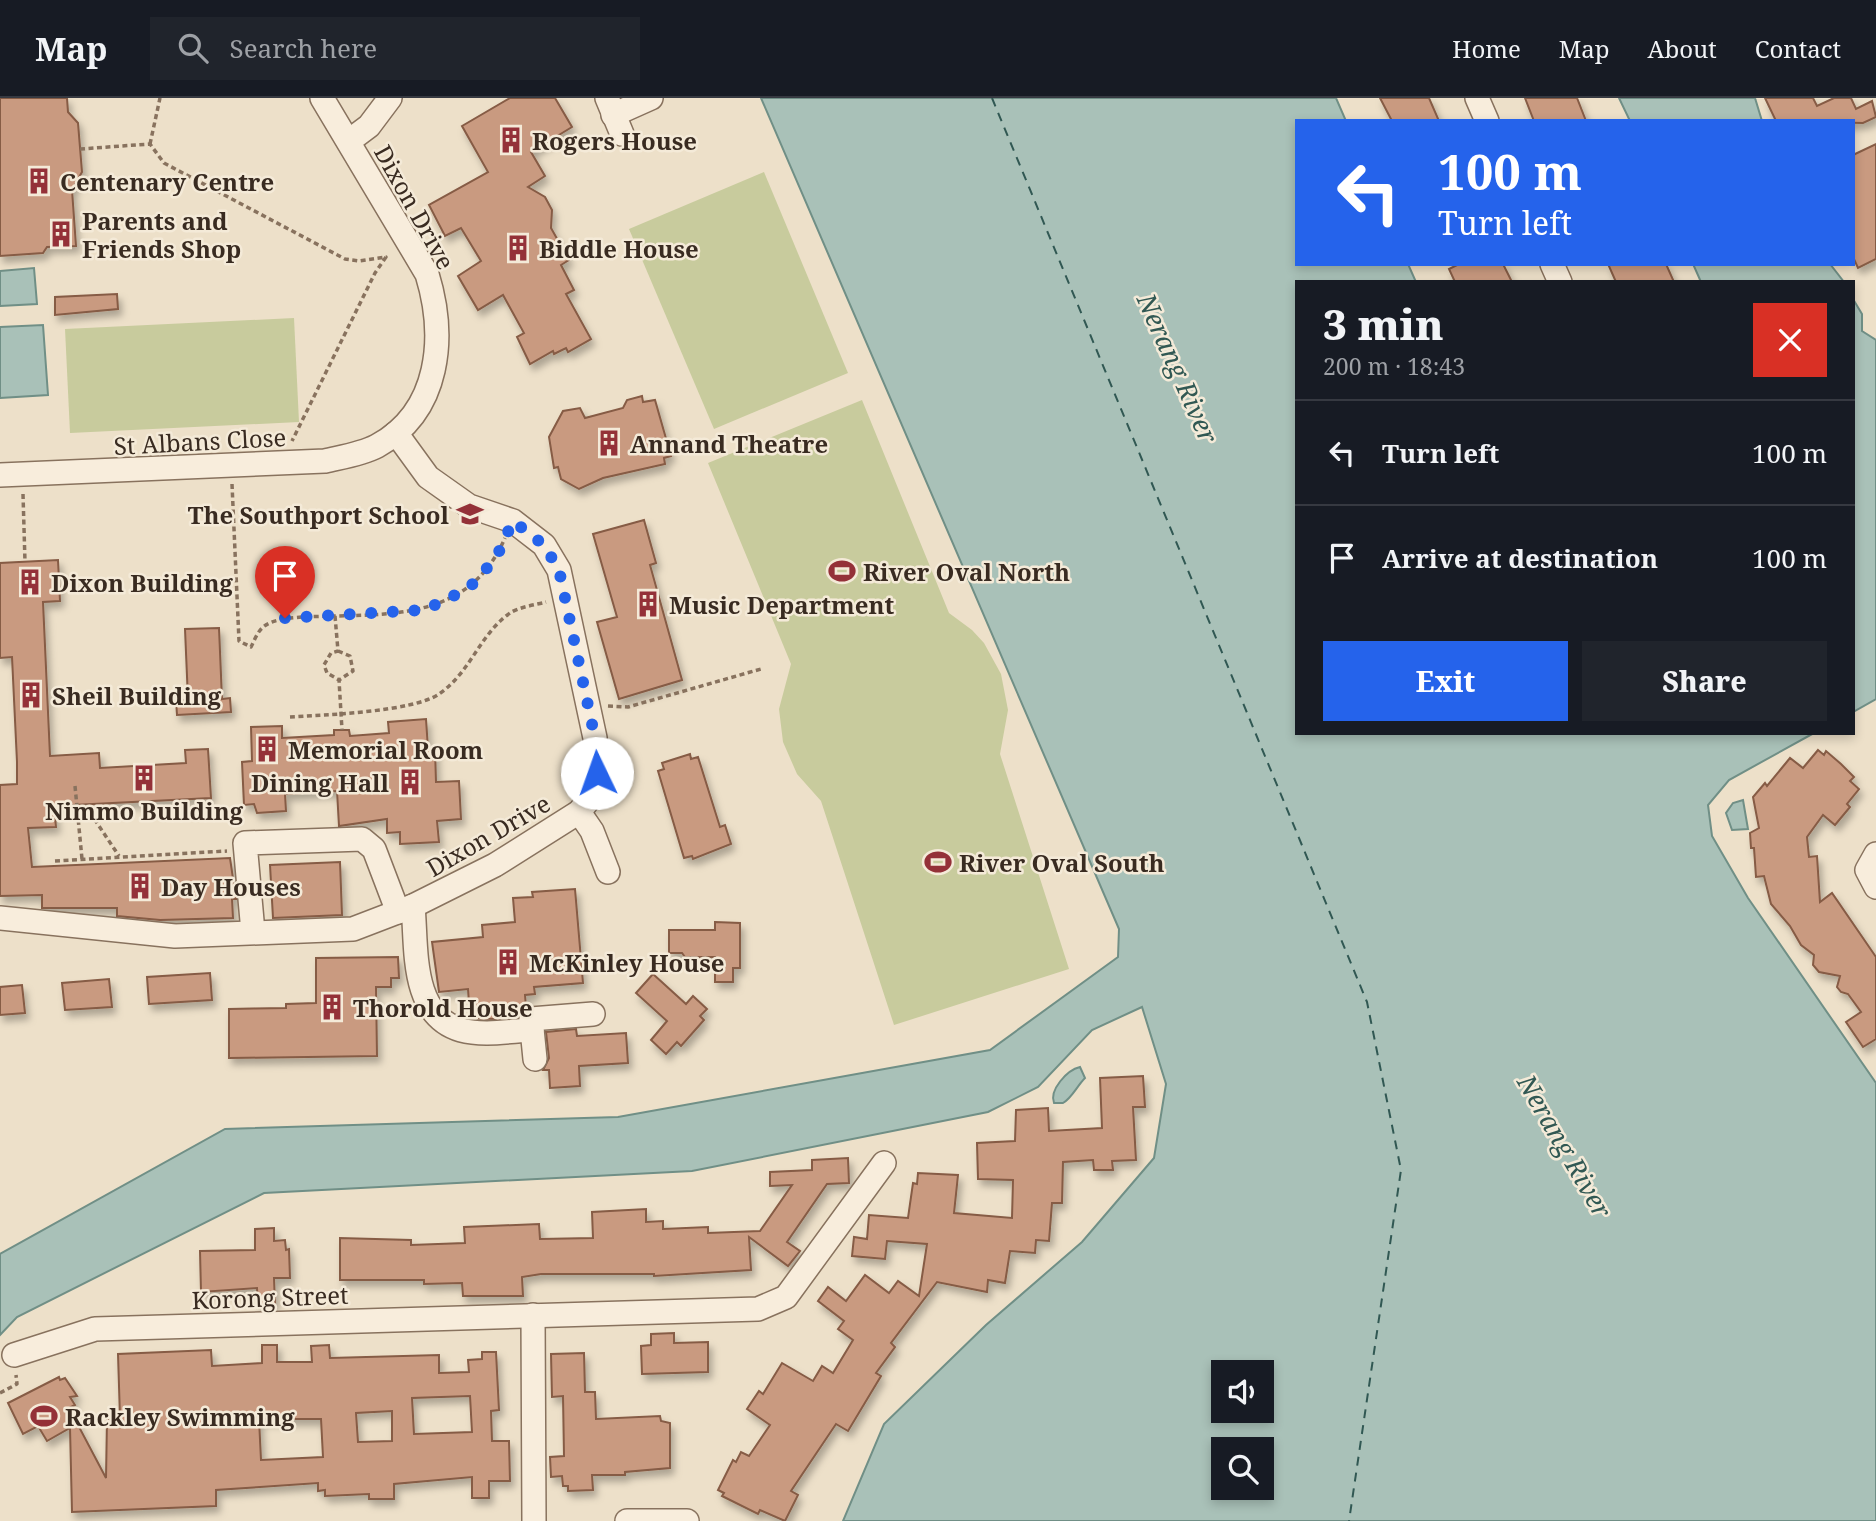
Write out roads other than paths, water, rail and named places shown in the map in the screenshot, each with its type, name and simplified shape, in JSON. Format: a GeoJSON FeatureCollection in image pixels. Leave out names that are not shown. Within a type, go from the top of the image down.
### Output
{"type":"FeatureCollection","features":[{"type":"Feature","properties":{"kind":"street","name":"Dixon Drive"},"geometry":{"type":"LineString","coordinates":[[0,918],[175,936],[353,929],[406,909],[495,865],[579,812],[591,796],[597,773],[595,738],[559,570],[544,545],[513,521],[468,506],[428,477],[396,433],[405,426],[429,383],[438,338],[436,305],[427,274],[322,98]]}},
{"type":"Feature","properties":{"kind":"street"},"geometry":{"type":"LineString","coordinates":[[349,141],[369,125],[390,98]]}},
{"type":"Feature","properties":{"kind":"street"},"geometry":{"type":"LineString","coordinates":[[614,116],[651,98]]}},
{"type":"Feature","properties":{"kind":"street"},"geometry":{"type":"LineString","coordinates":[[1477,98],[1486,119]]}},
{"type":"Feature","properties":{"kind":"street","name":"St Albans Close"},"geometry":{"type":"LineString","coordinates":[[11,475],[325,461],[376,447],[396,433]]}},
{"type":"Feature","properties":{"kind":"street"},"geometry":{"type":"LineString","coordinates":[[579,812],[592,831],[608,872]]}},
{"type":"Feature","properties":{"kind":"street"},"geometry":{"type":"LineString","coordinates":[[253,932],[245,843],[362,839],[374,849],[406,909],[419,983],[433,1012],[459,1030],[481,1033],[532,1030]]}},
{"type":"Feature","properties":{"kind":"street"},"geometry":{"type":"LineString","coordinates":[[1876,854],[1867,870],[1876,887]]}},
{"type":"Feature","properties":{"kind":"street"},"geometry":{"type":"LineString","coordinates":[[536,1059],[531,1019],[593,1014]]}},
{"type":"Feature","properties":{"kind":"street","name":"Korong Street"},"geometry":{"type":"LineString","coordinates":[[14,1355],[95,1329],[758,1309],[786,1297],[884,1163]]}},
{"type":"Feature","properties":{"kind":"street"},"geometry":{"type":"LineString","coordinates":[[533,1315],[534,1521]]}},
{"type":"Feature","properties":{"kind":"street"},"geometry":{"type":"LineString","coordinates":[[627,1521],[687,1521]]}},
{"type":"Feature","properties":{"kind":"water","name":"Nerang River"},"geometry":{"type":"Polygon","coordinates":[[[761,98],[1336,98],[1345,119],[1295,119],[1295,266],[1409,266],[1415,280],[1295,280],[1295,735],[1810,735],[1729,780],[1708,805],[1712,836],[1748,898],[1876,1083],[1876,1521],[843,1521],[884,1424],[986,1325],[1082,1242],[1154,1158],[1166,1084],[1142,1007],[1092,1030],[1038,1087],[988,1112],[692,1171],[264,1193],[17,1317],[0,1335],[0,1254],[225,1129],[618,1117],[990,1050],[1118,957],[1119,929],[761,98]]]}},
{"type":"Feature","properties":{"kind":"water"},"geometry":{"type":"Polygon","coordinates":[[[1619,98],[1755,98],[1761,119],[1629,119],[1619,98]]]}},
{"type":"Feature","properties":{"kind":"water"},"geometry":{"type":"Polygon","coordinates":[[[1694,266],[1832,266],[1842,280],[1700,280],[1694,266]]]}},
{"type":"Feature","properties":{"kind":"water"},"geometry":{"type":"Polygon","coordinates":[[[34,268],[37,304],[0,306],[0,271],[34,268]]]}},
{"type":"Feature","properties":{"kind":"water"},"geometry":{"type":"Polygon","coordinates":[[[1855,302],[1862,314],[1862,331],[1876,340],[1876,699],[1855,711],[1855,302]]]}},
{"type":"Feature","properties":{"kind":"water"},"geometry":{"type":"Polygon","coordinates":[[[43,325],[48,395],[0,398],[0,327],[43,325]]]}},
{"type":"Feature","properties":{"kind":"water"},"geometry":{"type":"Polygon","coordinates":[[[1743,800],[1748,829],[1732,830],[1726,813],[1733,803],[1743,800]]]}},
{"type":"Feature","properties":{"kind":"water"},"geometry":{"type":"Polygon","coordinates":[[[1080,1067],[1085,1078],[1066,1101],[1054,1103],[1054,1092],[1060,1081],[1080,1067]]]}},
{"type":"Feature","properties":{"kind":"place","name":"Rogers House"},"geometry":{"type":"Point","coordinates":[511,140]}},
{"type":"Feature","properties":{"kind":"place","name":"Centenary Centre"},"geometry":{"type":"Point","coordinates":[39,181]}},
{"type":"Feature","properties":{"kind":"place","name":"Parents and Friends Shop"},"geometry":{"type":"Point","coordinates":[61,234]}},
{"type":"Feature","properties":{"kind":"place","name":"Biddle House"},"geometry":{"type":"Point","coordinates":[518,248]}},
{"type":"Feature","properties":{"kind":"place","name":"Annand Theatre"},"geometry":{"type":"Point","coordinates":[609,443]}},
{"type":"Feature","properties":{"kind":"place","name":"The Southport School"},"geometry":{"type":"Point","coordinates":[470,514]}},
{"type":"Feature","properties":{"kind":"place","name":"River Oval North"},"geometry":{"type":"Point","coordinates":[842,571]}},
{"type":"Feature","properties":{"kind":"place","name":"Dixon Building"},"geometry":{"type":"Point","coordinates":[30,582]}},
{"type":"Feature","properties":{"kind":"place","name":"Music Department"},"geometry":{"type":"Point","coordinates":[648,604]}},
{"type":"Feature","properties":{"kind":"place","name":"Sheil Building"},"geometry":{"type":"Point","coordinates":[31,695]}},
{"type":"Feature","properties":{"kind":"place","name":"Memorial Room"},"geometry":{"type":"Point","coordinates":[267,749]}},
{"type":"Feature","properties":{"kind":"place","name":"Nimmo Building"},"geometry":{"type":"Point","coordinates":[144,778]}},
{"type":"Feature","properties":{"kind":"place","name":"Dining Hall"},"geometry":{"type":"Point","coordinates":[410,782]}},
{"type":"Feature","properties":{"kind":"place","name":"River Oval South"},"geometry":{"type":"Point","coordinates":[938,862]}},
{"type":"Feature","properties":{"kind":"place","name":"Day Houses"},"geometry":{"type":"Point","coordinates":[140,886]}},
{"type":"Feature","properties":{"kind":"place","name":"McKinley House"},"geometry":{"type":"Point","coordinates":[508,962]}},
{"type":"Feature","properties":{"kind":"place","name":"Thorold House"},"geometry":{"type":"Point","coordinates":[332,1007]}},
{"type":"Feature","properties":{"kind":"place","name":"Rackley Swimming"},"geometry":{"type":"Point","coordinates":[44,1416]}}]}
